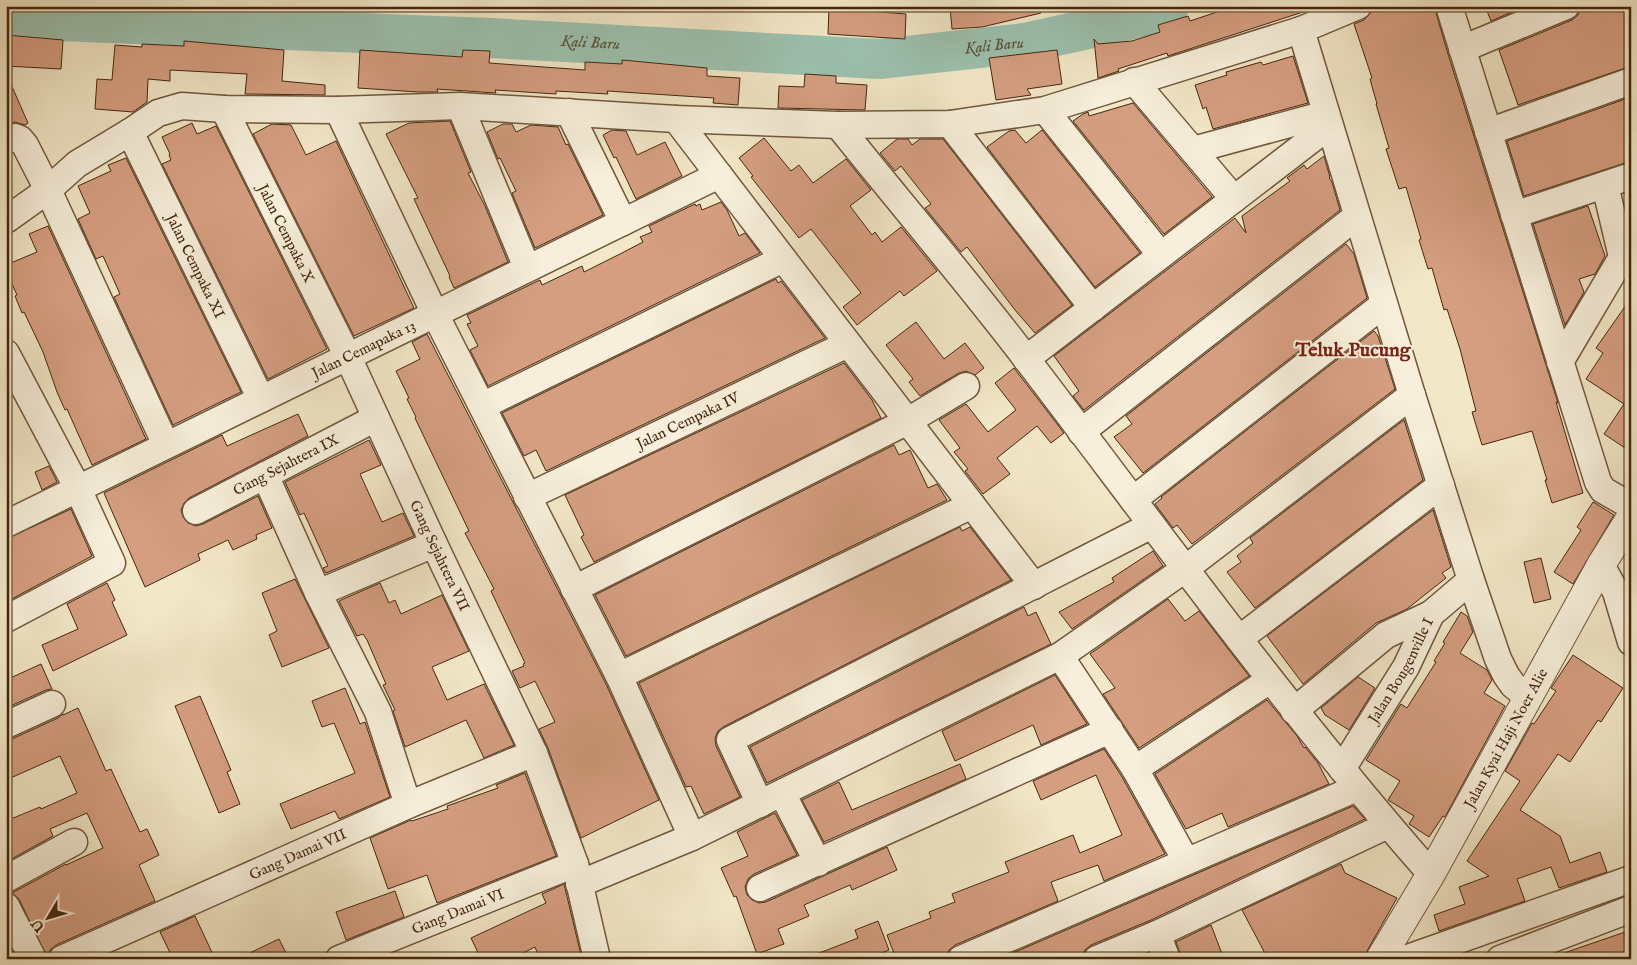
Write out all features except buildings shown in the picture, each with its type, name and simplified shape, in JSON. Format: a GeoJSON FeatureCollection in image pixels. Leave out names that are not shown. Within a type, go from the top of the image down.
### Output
{"type":"FeatureCollection","features":[{"type":"Feature","properties":{"kind":"street"},"geometry":{"type":"LineString","coordinates":[[6,220],[48,190],[77,164],[130,132],[158,112],[182,106],[224,109],[338,110],[460,106],[676,119],[838,125],[950,124],[1046,110],[1301,30],[1358,6]]}},
{"type":"Feature","properties":{"kind":"street"},"geometry":{"type":"LineString","coordinates":[[1449,6],[1598,482],[1603,490],[1631,506]]}},
{"type":"Feature","properties":{"kind":"street"},"geometry":{"type":"LineString","coordinates":[[1462,49],[1566,6]]}},
{"type":"Feature","properties":{"kind":"street"},"geometry":{"type":"LineString","coordinates":[[1301,30],[1356,216],[1471,580],[1498,659],[1513,686],[1528,697]]}},
{"type":"Feature","properties":{"kind":"street"},"geometry":{"type":"LineString","coordinates":[[1134,81],[1234,199]]}},
{"type":"Feature","properties":{"kind":"street"},"geometry":{"type":"LineString","coordinates":[[1488,132],[1631,81]]}},
{"type":"Feature","properties":{"kind":"street"},"geometry":{"type":"LineString","coordinates":[[460,106],[528,268]]}},
{"type":"Feature","properties":{"kind":"street","name":"Jalan Cempaka X"},"geometry":{"type":"LineString","coordinates":[[224,109],[348,357]]}},
{"type":"Feature","properties":{"kind":"street"},"geometry":{"type":"LineString","coordinates":[[338,110],[435,314],[619,676],[692,837]]}},
{"type":"Feature","properties":{"kind":"street"},"geometry":{"type":"LineString","coordinates":[[1046,110],[1161,255]]}},
{"type":"Feature","properties":{"kind":"street"},"geometry":{"type":"LineString","coordinates":[[569,112],[623,222]]}},
{"type":"Feature","properties":{"kind":"street"},"geometry":{"type":"LineString","coordinates":[[676,119],[1034,586]]}},
{"type":"Feature","properties":{"kind":"street"},"geometry":{"type":"LineString","coordinates":[[1193,150],[1328,120]]}},
{"type":"Feature","properties":{"kind":"street"},"geometry":{"type":"LineString","coordinates":[[1026,359],[1234,199],[1328,120]]}},
{"type":"Feature","properties":{"kind":"street"},"geometry":{"type":"LineString","coordinates":[[950,124],[1093,308]]}},
{"type":"Feature","properties":{"kind":"street"},"geometry":{"type":"LineString","coordinates":[[838,125],[1026,359],[1294,711],[1349,779],[1431,874]]}},
{"type":"Feature","properties":{"kind":"street","name":"Jalan Cempaka XI"},"geometry":{"type":"LineString","coordinates":[[130,132],[261,399]]}},
{"type":"Feature","properties":{"kind":"street"},"geometry":{"type":"LineString","coordinates":[[6,141],[15,137],[20,139],[25,145],[48,190],[166,446]]}},
{"type":"Feature","properties":{"kind":"street","name":"Jalan Cemapaka 13"},"geometry":{"type":"LineString","coordinates":[[6,524],[719,175]]}},
{"type":"Feature","properties":{"kind":"street"},"geometry":{"type":"LineString","coordinates":[[1514,215],[1631,176]]}},
{"type":"Feature","properties":{"kind":"street"},"geometry":{"type":"LineString","coordinates":[[1560,362],[1626,250],[1605,185]]}},
{"type":"Feature","properties":{"kind":"street"},"geometry":{"type":"LineString","coordinates":[[1081,432],[1356,216]]}},
{"type":"Feature","properties":{"kind":"street"},"geometry":{"type":"LineString","coordinates":[[482,406],[783,259]]}},
{"type":"Feature","properties":{"kind":"street"},"geometry":{"type":"LineString","coordinates":[[1133,500],[1384,304]]}},
{"type":"Feature","properties":{"kind":"street","name":"Jalan Cempaka IV"},"geometry":{"type":"LineString","coordinates":[[528,497],[848,344]]}},
{"type":"Feature","properties":{"kind":"street"},"geometry":{"type":"LineString","coordinates":[[6,353],[78,489],[112,563],[6,619]]}},
{"type":"Feature","properties":{"kind":"street","name":"Gang Sejahtera VII"},"geometry":{"type":"LineString","coordinates":[[348,357],[434,544],[534,753],[577,874],[597,959]]}},
{"type":"Feature","properties":{"kind":"street"},"geometry":{"type":"LineString","coordinates":[[574,589],[908,421],[966,386]]}},
{"type":"Feature","properties":{"kind":"street","name":"Gang Damai VI"},"geometry":{"type":"LineString","coordinates":[[339,959],[577,874],[692,837],[1060,656],[1185,569],[1412,395]]}},
{"type":"Feature","properties":{"kind":"street","name":"Gang Sejahtera IX"},"geometry":{"type":"LineString","coordinates":[[196,511],[376,418]]}},
{"type":"Feature","properties":{"kind":"street"},"geometry":{"type":"LineString","coordinates":[[265,475],[318,593],[378,712],[408,805]]}},
{"type":"Feature","properties":{"kind":"street"},"geometry":{"type":"LineString","coordinates":[[1239,639],[1441,486]]}},
{"type":"Feature","properties":{"kind":"street"},"geometry":{"type":"LineString","coordinates":[[619,676],[972,505]]}},
{"type":"Feature","properties":{"kind":"street"},"geometry":{"type":"LineString","coordinates":[[818,863],[730,740],[1152,525]]}},
{"type":"Feature","properties":{"kind":"street","name":"Jalan Kyai Haji Noer Alie"},"geometry":{"type":"LineString","coordinates":[[1380,959],[1431,874],[1601,565],[1628,528]]}},
{"type":"Feature","properties":{"kind":"street"},"geometry":{"type":"LineString","coordinates":[[318,593],[434,544]]}},
{"type":"Feature","properties":{"kind":"street"},"geometry":{"type":"LineString","coordinates":[[1601,565],[1616,592],[1631,642]]}},
{"type":"Feature","properties":{"kind":"street","name":"Jalan Bougenville I"},"geometry":{"type":"LineString","coordinates":[[1349,779],[1431,614],[1471,580]]}},
{"type":"Feature","properties":{"kind":"street"},"geometry":{"type":"LineString","coordinates":[[1294,711],[1386,635],[1431,614]]}},
{"type":"Feature","properties":{"kind":"street"},"geometry":{"type":"LineString","coordinates":[[1060,656],[1135,769],[1186,861]]}},
{"type":"Feature","properties":{"kind":"street"},"geometry":{"type":"LineString","coordinates":[[1135,769],[1270,680]]}},
{"type":"Feature","properties":{"kind":"street"},"geometry":{"type":"LineString","coordinates":[[6,725],[52,704]]}},
{"type":"Feature","properties":{"kind":"street"},"geometry":{"type":"LineString","coordinates":[[760,888],[1110,730]]}},
{"type":"Feature","properties":{"kind":"street","name":"Gang Damai VII"},"geometry":{"type":"LineString","coordinates":[[62,959],[408,805],[534,753]]}},
{"type":"Feature","properties":{"kind":"street"},"geometry":{"type":"LineString","coordinates":[[961,959],[1186,861],[1349,779]]}},
{"type":"Feature","properties":{"kind":"street"},"geometry":{"type":"LineString","coordinates":[[1097,959],[1157,934],[1388,825]]}},
{"type":"Feature","properties":{"kind":"street"},"geometry":{"type":"LineString","coordinates":[[6,879],[74,842]]}},
{"type":"Feature","properties":{"kind":"street"},"geometry":{"type":"LineString","coordinates":[[1405,959],[1631,879]]}},
{"type":"Feature","properties":{"kind":"street"},"geometry":{"type":"LineString","coordinates":[[6,906],[33,959]]}},
{"type":"Feature","properties":{"kind":"street"},"geometry":{"type":"LineString","coordinates":[[1500,959],[1631,909]]}},
{"type":"Feature","properties":{"kind":"street"},"geometry":{"type":"LineString","coordinates":[[1157,934],[1167,959]]}},
{"type":"Feature","properties":{"kind":"waterway","name":"Kali Baru"},"geometry":{"type":"LineString","coordinates":[[6,19],[490,38],[879,59],[1025,43],[1147,16],[1169,6]]}},
{"type":"Feature","properties":{"kind":"district","name":"Teluk Pucung"},"geometry":{"type":"Point","coordinates":[1353,350]}}]}
